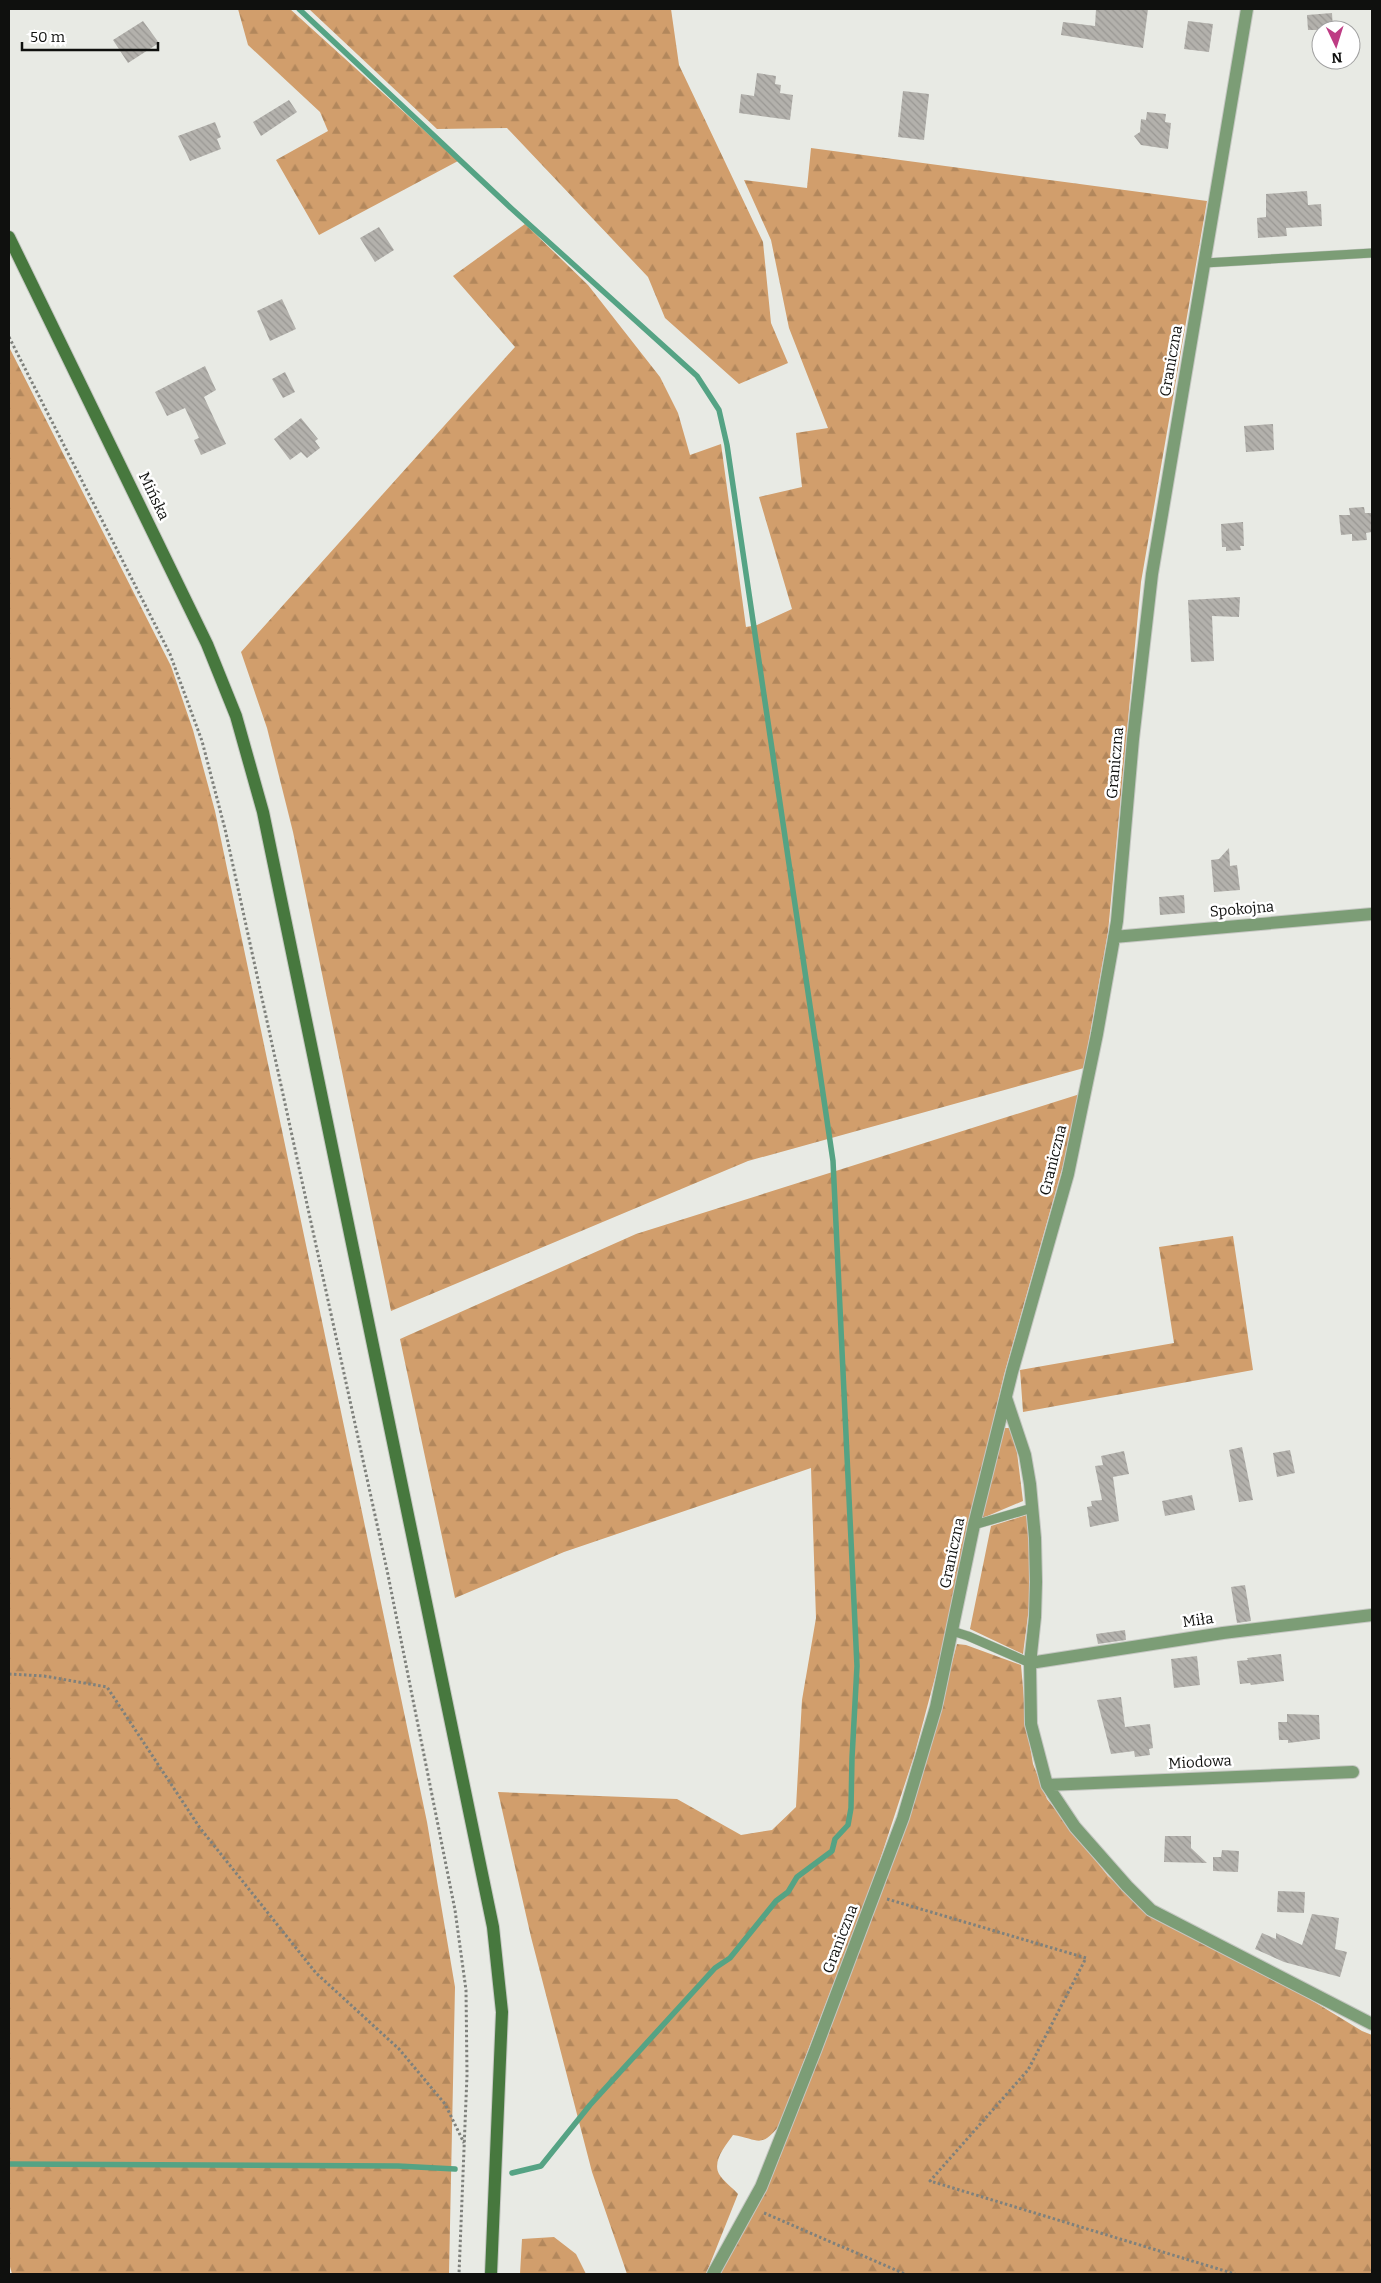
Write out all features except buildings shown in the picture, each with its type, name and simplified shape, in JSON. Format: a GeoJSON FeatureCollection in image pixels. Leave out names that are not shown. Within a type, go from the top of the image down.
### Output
{"type":"FeatureCollection","features":[{"type":"Feature","properties":{"kind":"main road","name":"Mińska"},"geometry":{"type":"LineString","coordinates":[[9,237],[208,644],[236,716],[253,777],[276,874],[496,1943],[502,2012],[491,2274]]}},
{"type":"Feature","properties":{"kind":"street","name":"Graniczna"},"geometry":{"type":"LineString","coordinates":[[713,2274],[761,2187],[904,1818],[936,1707],[974,1525],[1012,1372],[1068,1174],[1114,937],[1133,739],[1152,574],[1247,9]]}},
{"type":"Feature","properties":{"kind":"street","name":"Spokojna"},"geometry":{"type":"LineString","coordinates":[[1114,937],[1372,914]]}},
{"type":"Feature","properties":{"kind":"street"},"geometry":{"type":"LineString","coordinates":[[1006,1398],[1025,1455],[1032,1508],[1036,1582],[1035,1617],[1030,1663],[1031,1724],[1047,1786],[1075,1827],[1151,1910],[1372,2024]]}},
{"type":"Feature","properties":{"kind":"street","name":"Miła"},"geometry":{"type":"LineString","coordinates":[[1030,1663],[1223,1633],[1372,1615]]}},
{"type":"Feature","properties":{"kind":"street","name":"Miodowa"},"geometry":{"type":"LineString","coordinates":[[1047,1786],[1353,1772]]}},
{"type":"Feature","properties":{"kind":"lane"},"geometry":{"type":"LineString","coordinates":[[1205,263],[1372,253]]}},
{"type":"Feature","properties":{"kind":"lane"},"geometry":{"type":"LineString","coordinates":[[974,1525],[1032,1508]]}},
{"type":"Feature","properties":{"kind":"lane"},"geometry":{"type":"LineString","coordinates":[[952,1632],[968,1636],[1030,1663]]}},
{"type":"Feature","properties":{"kind":"path"},"geometry":{"type":"LineString","coordinates":[[9,337],[174,662],[202,741],[225,829],[383,1551],[455,1910],[466,1990],[467,2075],[459,2274]]}},
{"type":"Feature","properties":{"kind":"path"},"geometry":{"type":"LineString","coordinates":[[9,1674],[44,1676],[107,1687],[200,1828],[316,1973],[399,2050],[445,2104],[464,2143]]}},
{"type":"Feature","properties":{"kind":"path"},"geometry":{"type":"LineString","coordinates":[[874,1895],[1086,1958],[1028,2070],[930,2181],[1235,2274]]}},
{"type":"Feature","properties":{"kind":"path"},"geometry":{"type":"LineString","coordinates":[[750,2207],[905,2274]]}},
{"type":"Feature","properties":{"kind":"green space"},"geometry":{"type":"Polygon","coordinates":[[[238,9],[290,9],[458,161],[319,235],[276,160],[328,131],[320,112],[248,45],[238,9]]]}},
{"type":"Feature","properties":{"kind":"green space"},"geometry":{"type":"Polygon","coordinates":[[[309,9],[671,9],[679,65],[763,242],[771,323],[788,363],[739,384],[665,318],[648,277],[507,128],[437,129],[309,9]]]}},
{"type":"Feature","properties":{"kind":"green space"},"geometry":{"type":"Polygon","coordinates":[[[811,148],[1207,201],[1141,582],[1108,932],[1084,1068],[748,1161],[391,1311],[293,832],[267,728],[241,652],[515,347],[453,276],[525,224],[588,285],[660,377],[678,413],[690,455],[721,444],[746,627],[757,625],[792,609],[759,497],[802,487],[796,433],[828,428],[789,328],[771,240],[744,180],[807,188],[811,148]]]}},
{"type":"Feature","properties":{"kind":"green space"},"geometry":{"type":"Polygon","coordinates":[[[9,347],[171,666],[193,730],[215,811],[427,1822],[455,1987],[449,2274],[12,2274],[9,2263],[9,347]]]}},
{"type":"Feature","properties":{"kind":"green space"},"geometry":{"type":"Polygon","coordinates":[[[1080,1094],[1069,1144],[1004,1375],[971,1517],[948,1629],[914,1756],[875,1875],[779,2126],[767,2138],[759,2141],[733,2135],[721,2153],[717,2164],[719,2174],[738,2194],[706,2274],[627,2274],[592,2172],[531,1937],[498,1792],[677,1799],[741,1835],[772,1830],[796,1807],[802,1700],[816,1618],[811,1468],[564,1552],[455,1598],[400,1339],[636,1234],[1080,1094]]]}},
{"type":"Feature","properties":{"kind":"green space"},"geometry":{"type":"Polygon","coordinates":[[[1233,1236],[1253,1370],[1023,1412],[1020,1370],[1174,1343],[1159,1247],[1233,1236]]]}},
{"type":"Feature","properties":{"kind":"green space"},"geometry":{"type":"Polygon","coordinates":[[[1005,1428],[1014,1428],[1023,1501],[978,1520],[1005,1428]]]}},
{"type":"Feature","properties":{"kind":"green space"},"geometry":{"type":"Polygon","coordinates":[[[1027,1515],[1031,1553],[1031,1592],[1023,1654],[970,1629],[991,1526],[1027,1515]]]}},
{"type":"Feature","properties":{"kind":"green space"},"geometry":{"type":"Polygon","coordinates":[[[957,1644],[966,1645],[1021,1665],[1026,1722],[1033,1764],[1047,1799],[1108,1876],[1152,1915],[1259,1968],[1362,2031],[1372,2035],[1372,2274],[717,2274],[791,2126],[909,1817],[957,1644]]]}},
{"type":"Feature","properties":{"kind":"green space"},"geometry":{"type":"Polygon","coordinates":[[[554,2237],[576,2254],[586,2274],[520,2274],[522,2239],[554,2237]]]}},
{"type":"Feature","properties":{"kind":"waterway"},"geometry":{"type":"LineString","coordinates":[[299,9],[512,209],[697,376],[719,410],[727,445],[833,1161],[857,1666],[851,1808],[848,1825],[835,1839],[832,1851],[797,1877],[788,1892],[776,1901],[730,1958],[715,1968],[590,2105],[541,2166],[512,2173]]}},
{"type":"Feature","properties":{"kind":"waterway"},"geometry":{"type":"LineString","coordinates":[[9,2164],[398,2166],[455,2169]]}}]}
